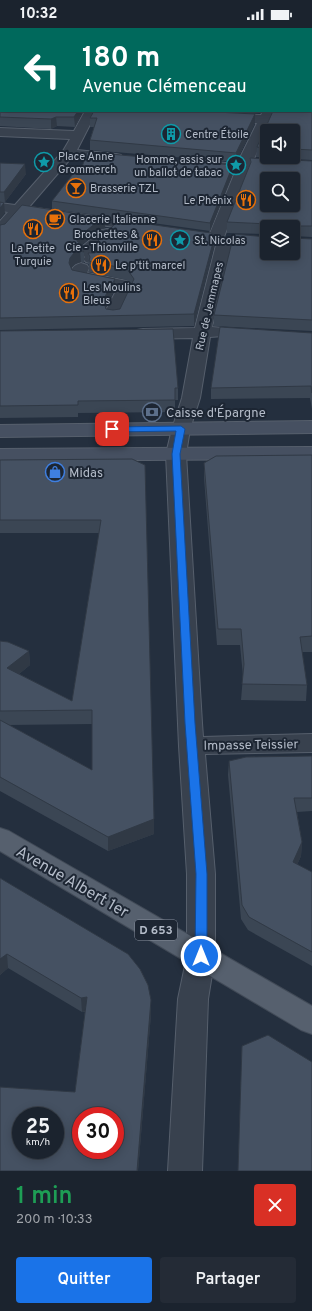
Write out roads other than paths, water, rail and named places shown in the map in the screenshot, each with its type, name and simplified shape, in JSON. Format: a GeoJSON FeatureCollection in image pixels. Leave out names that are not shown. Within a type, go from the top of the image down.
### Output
{"type":"FeatureCollection","features":[{"type":"Feature","properties":{"kind":"main road","name":"Avenue Albert 1er"},"geometry":{"type":"LineString","coordinates":[[0,838],[312,1021]]}},
{"type":"Feature","properties":{"kind":"street"},"geometry":{"type":"LineString","coordinates":[[0,230],[69,153],[90,112]]}},
{"type":"Feature","properties":{"kind":"street"},"geometry":{"type":"LineString","coordinates":[[212,117],[269,116],[243,165],[242,172],[209,237],[238,239]]}},
{"type":"Feature","properties":{"kind":"street"},"geometry":{"type":"LineString","coordinates":[[0,132],[78,135]]}},
{"type":"Feature","properties":{"kind":"street"},"geometry":{"type":"LineString","coordinates":[[69,153],[131,159]]}},
{"type":"Feature","properties":{"kind":"street"},"geometry":{"type":"LineString","coordinates":[[194,164],[243,165],[260,163]]}},
{"type":"Feature","properties":{"kind":"street"},"geometry":{"type":"LineString","coordinates":[[0,207],[110,227],[158,230]]}},
{"type":"Feature","properties":{"kind":"street"},"geometry":{"type":"LineString","coordinates":[[110,227],[86,250],[94,256],[79,270],[78,276],[122,284],[125,289],[113,312],[113,315]]}},
{"type":"Feature","properties":{"kind":"street","name":"Rue de Jemmapes"},"geometry":{"type":"LineString","coordinates":[[185,1171],[193,999],[201,956],[201,874],[191,746],[176,454],[181,429],[191,398],[202,333],[224,243],[209,237]]}},
{"type":"Feature","properties":{"kind":"street"},"geometry":{"type":"LineString","coordinates":[[130,334],[234,333]]}},
{"type":"Feature","properties":{"kind":"street"},"geometry":{"type":"LineString","coordinates":[[0,431],[312,427]]}},
{"type":"Feature","properties":{"kind":"street"},"geometry":{"type":"LineString","coordinates":[[0,455],[312,453]]}},
{"type":"Feature","properties":{"kind":"street","name":"Impasse Teissier"},"geometry":{"type":"LineString","coordinates":[[191,746],[312,743]]}},
{"type":"Feature","properties":{"kind":"place","name":"Centre Étoile"},"geometry":{"type":"Point","coordinates":[171,134]}},
{"type":"Feature","properties":{"kind":"place","name":"Place Anne Grommerch"},"geometry":{"type":"Point","coordinates":[44,162]}},
{"type":"Feature","properties":{"kind":"place","name":"Homme, assis sur un ballot de tabac"},"geometry":{"type":"Point","coordinates":[236,165]}},
{"type":"Feature","properties":{"kind":"place","name":"Brasserie TZL"},"geometry":{"type":"Point","coordinates":[76,188]}},
{"type":"Feature","properties":{"kind":"place","name":"Le Phénix"},"geometry":{"type":"Point","coordinates":[246,200]}},
{"type":"Feature","properties":{"kind":"place","name":"Glacerie Italienne"},"geometry":{"type":"Point","coordinates":[55,219]}},
{"type":"Feature","properties":{"kind":"place","name":"La Petite Turquie"},"geometry":{"type":"Point","coordinates":[33,229]}},
{"type":"Feature","properties":{"kind":"place","name":"Brochettes & Cie - Thionville"},"geometry":{"type":"Point","coordinates":[152,240]}},
{"type":"Feature","properties":{"kind":"place","name":"St. Nicolas"},"geometry":{"type":"Point","coordinates":[180,240]}},
{"type":"Feature","properties":{"kind":"place","name":"Le p'tit marcel"},"geometry":{"type":"Point","coordinates":[101,265]}},
{"type":"Feature","properties":{"kind":"place","name":"Les Moulins Bleus"},"geometry":{"type":"Point","coordinates":[69,293]}},
{"type":"Feature","properties":{"kind":"place","name":"Caisse d'Épargne"},"geometry":{"type":"Point","coordinates":[152,412]}},
{"type":"Feature","properties":{"kind":"place","name":"Midas"},"geometry":{"type":"Point","coordinates":[55,472]}}]}
